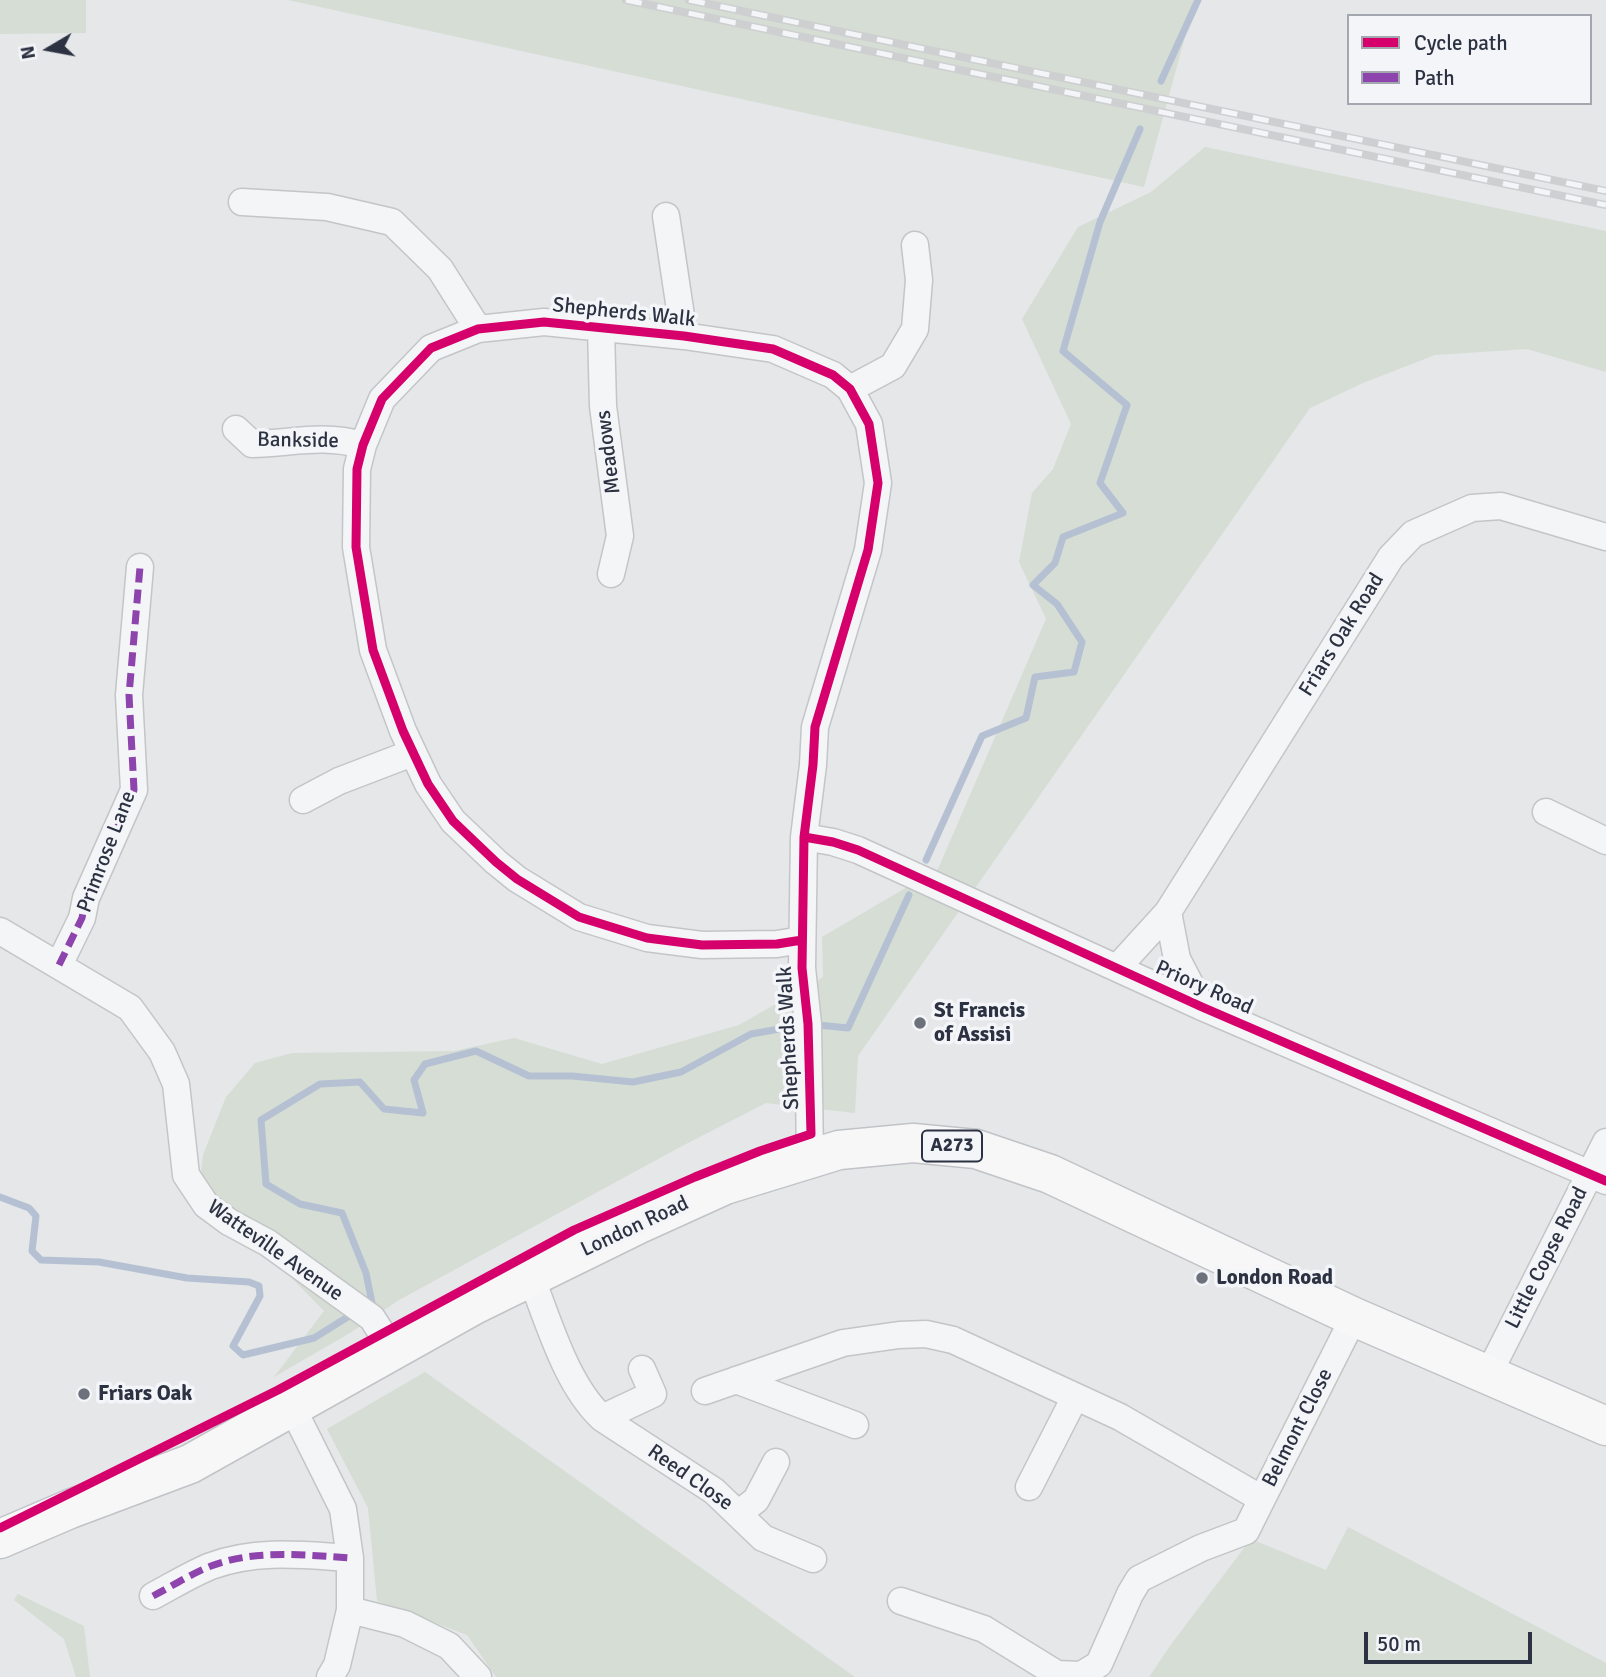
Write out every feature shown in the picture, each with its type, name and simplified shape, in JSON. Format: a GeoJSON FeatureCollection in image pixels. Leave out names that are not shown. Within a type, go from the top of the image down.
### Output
{"type":"FeatureCollection","features":[{"type":"Feature","properties":{"kind":"main road","name":"London Road"},"geometry":{"type":"LineString","coordinates":[[0,1539],[70,1509],[190,1464],[389,1352],[531,1277],[725,1185],[839,1150],[913,1143],[975,1149],[1050,1174],[1354,1317],[1606,1426]]}},
{"type":"Feature","properties":{"kind":"street"},"geometry":{"type":"LineString","coordinates":[[242,202],[327,207],[392,222],[440,269],[478,329]]}},
{"type":"Feature","properties":{"kind":"street"},"geometry":{"type":"LineString","coordinates":[[666,216],[684,336]]}},
{"type":"Feature","properties":{"kind":"street"},"geometry":{"type":"LineString","coordinates":[[850,389],[894,366],[915,329],[919,280],[915,245]]}},
{"type":"Feature","properties":{"kind":"street","name":"Shepherds Walk"},"geometry":{"type":"LineString","coordinates":[[802,940],[778,944],[702,945],[647,938],[579,916],[517,880],[453,821],[428,785],[412,753],[373,650],[356,547],[357,469],[363,445],[382,399],[431,348],[478,329],[544,322],[684,336],[773,349],[833,375],[850,389],[869,424],[878,483],[868,550],[815,727],[804,837],[802,968],[808,1024],[810,1157]]}},
{"type":"Feature","properties":{"kind":"street","name":"Meadows"},"geometry":{"type":"LineString","coordinates":[[601,328],[603,406],[620,536],[611,574]]}},
{"type":"Feature","properties":{"kind":"street","name":"Bankside"},"geometry":{"type":"LineString","coordinates":[[236,429],[253,444],[311,438],[342,440],[363,445]]}},
{"type":"Feature","properties":{"kind":"street","name":"Friars Oak Road"},"geometry":{"type":"LineString","coordinates":[[1117,968],[1168,912],[1391,557],[1413,534],[1472,508],[1501,506],[1606,537]]}},
{"type":"Feature","properties":{"kind":"street","name":"Primrose Lane"},"geometry":{"type":"LineString","coordinates":[[59,965],[82,918],[86,898],[134,790],[129,695],[140,568]]}},
{"type":"Feature","properties":{"kind":"street"},"geometry":{"type":"LineString","coordinates":[[303,800],[339,781],[412,753]]}},
{"type":"Feature","properties":{"kind":"street"},"geometry":{"type":"LineString","coordinates":[[1546,812],[1606,841]]}},
{"type":"Feature","properties":{"kind":"street","name":"Priory Road"},"geometry":{"type":"LineString","coordinates":[[804,837],[858,850],[1202,1006],[1598,1177]]}},
{"type":"Feature","properties":{"kind":"street"},"geometry":{"type":"LineString","coordinates":[[1168,912],[1177,959],[1202,1006]]}},
{"type":"Feature","properties":{"kind":"street","name":"Watteville Avenue"},"geometry":{"type":"LineString","coordinates":[[0,931],[130,1008],[162,1052],[176,1084],[186,1175],[206,1205],[229,1222],[268,1243],[372,1318],[389,1352]]}},
{"type":"Feature","properties":{"kind":"street","name":"Little Copse Road"},"geometry":{"type":"LineString","coordinates":[[1488,1375],[1598,1177],[1606,1142]]}},
{"type":"Feature","properties":{"kind":"street","name":"Reed Close"},"geometry":{"type":"LineString","coordinates":[[531,1277],[569,1371],[587,1405],[602,1418],[714,1491],[763,1538],[813,1559]]}},
{"type":"Feature","properties":{"kind":"street","name":"Belmont Close"},"geometry":{"type":"LineString","coordinates":[[705,1391],[842,1343],[926,1334],[953,1340],[1120,1417],[1262,1499],[1354,1317]]}},
{"type":"Feature","properties":{"kind":"street"},"geometry":{"type":"LineString","coordinates":[[602,1418],[653,1394],[642,1369]]}},
{"type":"Feature","properties":{"kind":"street"},"geometry":{"type":"LineString","coordinates":[[736,1380],[855,1425]]}},
{"type":"Feature","properties":{"kind":"street"},"geometry":{"type":"LineString","coordinates":[[1030,1487],[1075,1397]]}},
{"type":"Feature","properties":{"kind":"street"},"geometry":{"type":"LineString","coordinates":[[292,1406],[343,1509],[350,1558],[349,1610],[337,1665],[330,1677]]}},
{"type":"Feature","properties":{"kind":"street"},"geometry":{"type":"LineString","coordinates":[[739,1513],[756,1500],[776,1462]]}},
{"type":"Feature","properties":{"kind":"street"},"geometry":{"type":"LineString","coordinates":[[901,1601],[984,1629],[1057,1674],[1081,1675],[1099,1664],[1139,1579],[1201,1548],[1246,1531],[1262,1499]]}},
{"type":"Feature","properties":{"kind":"street"},"geometry":{"type":"LineString","coordinates":[[153,1595],[211,1566],[244,1556],[289,1554],[350,1558]]}},
{"type":"Feature","properties":{"kind":"street"},"geometry":{"type":"LineString","coordinates":[[349,1610],[405,1624],[449,1646],[478,1677]]}},
{"type":"Feature","properties":{"kind":"shaded area"},"geometry":{"type":"Polygon","coordinates":[[[0,0],[86,0],[86,33],[0,34],[0,0]]]}},
{"type":"Feature","properties":{"kind":"shaded area"},"geometry":{"type":"Polygon","coordinates":[[[288,0],[1195,0],[1144,187],[288,0]]]}},
{"type":"Feature","properties":{"kind":"shaded area"},"geometry":{"type":"Polygon","coordinates":[[[1205,147],[1606,231],[1606,372],[1527,349],[1435,355],[1363,383],[1310,408],[858,1056],[855,1113],[766,1103],[399,1300],[350,1333],[274,1377],[324,1311],[281,1267],[197,1207],[203,1155],[226,1097],[255,1063],[292,1053],[454,1051],[514,1038],[602,1064],[739,1025],[823,977],[822,937],[938,869],[1046,619],[1019,562],[1032,493],[1053,469],[1071,424],[1022,319],[1078,227],[1151,192],[1205,147]]]}},
{"type":"Feature","properties":{"kind":"shaded area"},"geometry":{"type":"Polygon","coordinates":[[[425,1372],[855,1677],[496,1677],[467,1635],[377,1601],[368,1508],[327,1429],[425,1372]]]}},
{"type":"Feature","properties":{"kind":"shaded area"},"geometry":{"type":"Polygon","coordinates":[[[1348,1527],[1606,1663],[1606,1677],[1149,1677],[1251,1539],[1326,1570],[1348,1527]]]}},
{"type":"Feature","properties":{"kind":"shaded area"},"geometry":{"type":"Polygon","coordinates":[[[18,1594],[84,1626],[90,1677],[76,1677],[64,1639],[14,1600],[18,1594]]]}},
{"type":"Feature","properties":{"kind":"waterway"},"geometry":{"type":"LineString","coordinates":[[1161,81],[1198,0]]}},
{"type":"Feature","properties":{"kind":"waterway"},"geometry":{"type":"LineString","coordinates":[[926,860],[982,736],[1026,718],[1035,677],[1074,672],[1082,642],[1057,604],[1033,585],[1055,563],[1063,537],[1123,513],[1100,483],[1127,405],[1063,351],[1100,222],[1140,129]]}},
{"type":"Feature","properties":{"kind":"waterway"},"geometry":{"type":"LineString","coordinates":[[367,1305],[372,1303],[366,1273],[342,1213],[300,1204],[266,1184],[261,1120],[320,1084],[360,1082],[384,1109],[423,1113],[414,1080],[425,1064],[476,1051],[529,1076],[572,1076],[633,1082],[681,1072],[751,1034],[808,1024],[848,1028],[909,895]]}},
{"type":"Feature","properties":{"kind":"waterway"},"geometry":{"type":"LineString","coordinates":[[0,1197],[29,1208],[36,1216],[32,1251],[41,1260],[99,1262],[187,1278],[249,1282],[259,1286],[260,1296],[233,1346],[243,1355],[314,1338],[354,1313]]}},
{"type":"Feature","properties":{"kind":"railway"},"geometry":{"type":"LineString","coordinates":[[626,0],[1606,205]]}},
{"type":"Feature","properties":{"kind":"railway"},"geometry":{"type":"LineString","coordinates":[[689,0],[1606,191]]}},
{"type":"Feature","properties":{"kind":"marked path"},"geometry":{"type":"LineString","coordinates":[[59,965],[82,918],[86,898],[134,790],[129,695],[140,567]]}},
{"type":"Feature","properties":{"kind":"marked path"},"geometry":{"type":"LineString","coordinates":[[153,1596],[211,1566],[245,1557],[280,1554],[350,1558]]}},
{"type":"Feature","properties":{"kind":"cycle path"},"geometry":{"type":"LineString","coordinates":[[0,1528],[278,1390],[574,1230],[695,1177],[811,1134],[808,1024],[802,968],[804,837],[815,727],[868,550],[878,483],[869,424],[850,389],[833,375],[773,349],[684,336],[544,322],[478,329],[431,348],[382,399],[363,445],[357,469],[356,547],[373,650],[403,731],[428,784],[453,821],[496,862],[517,879],[579,917],[647,938],[702,945],[777,944],[802,940]]}},
{"type":"Feature","properties":{"kind":"cycle path"},"geometry":{"type":"LineString","coordinates":[[804,837],[858,850],[1202,1007],[1606,1181]]}},
{"type":"Feature","properties":{"kind":"place","name":"St Francis of Assisi"},"geometry":{"type":"Point","coordinates":[920,1023]}},
{"type":"Feature","properties":{"kind":"place","name":"London Road"},"geometry":{"type":"Point","coordinates":[1202,1278]}},
{"type":"Feature","properties":{"kind":"place","name":"Friars Oak"},"geometry":{"type":"Point","coordinates":[84,1394]}}]}
